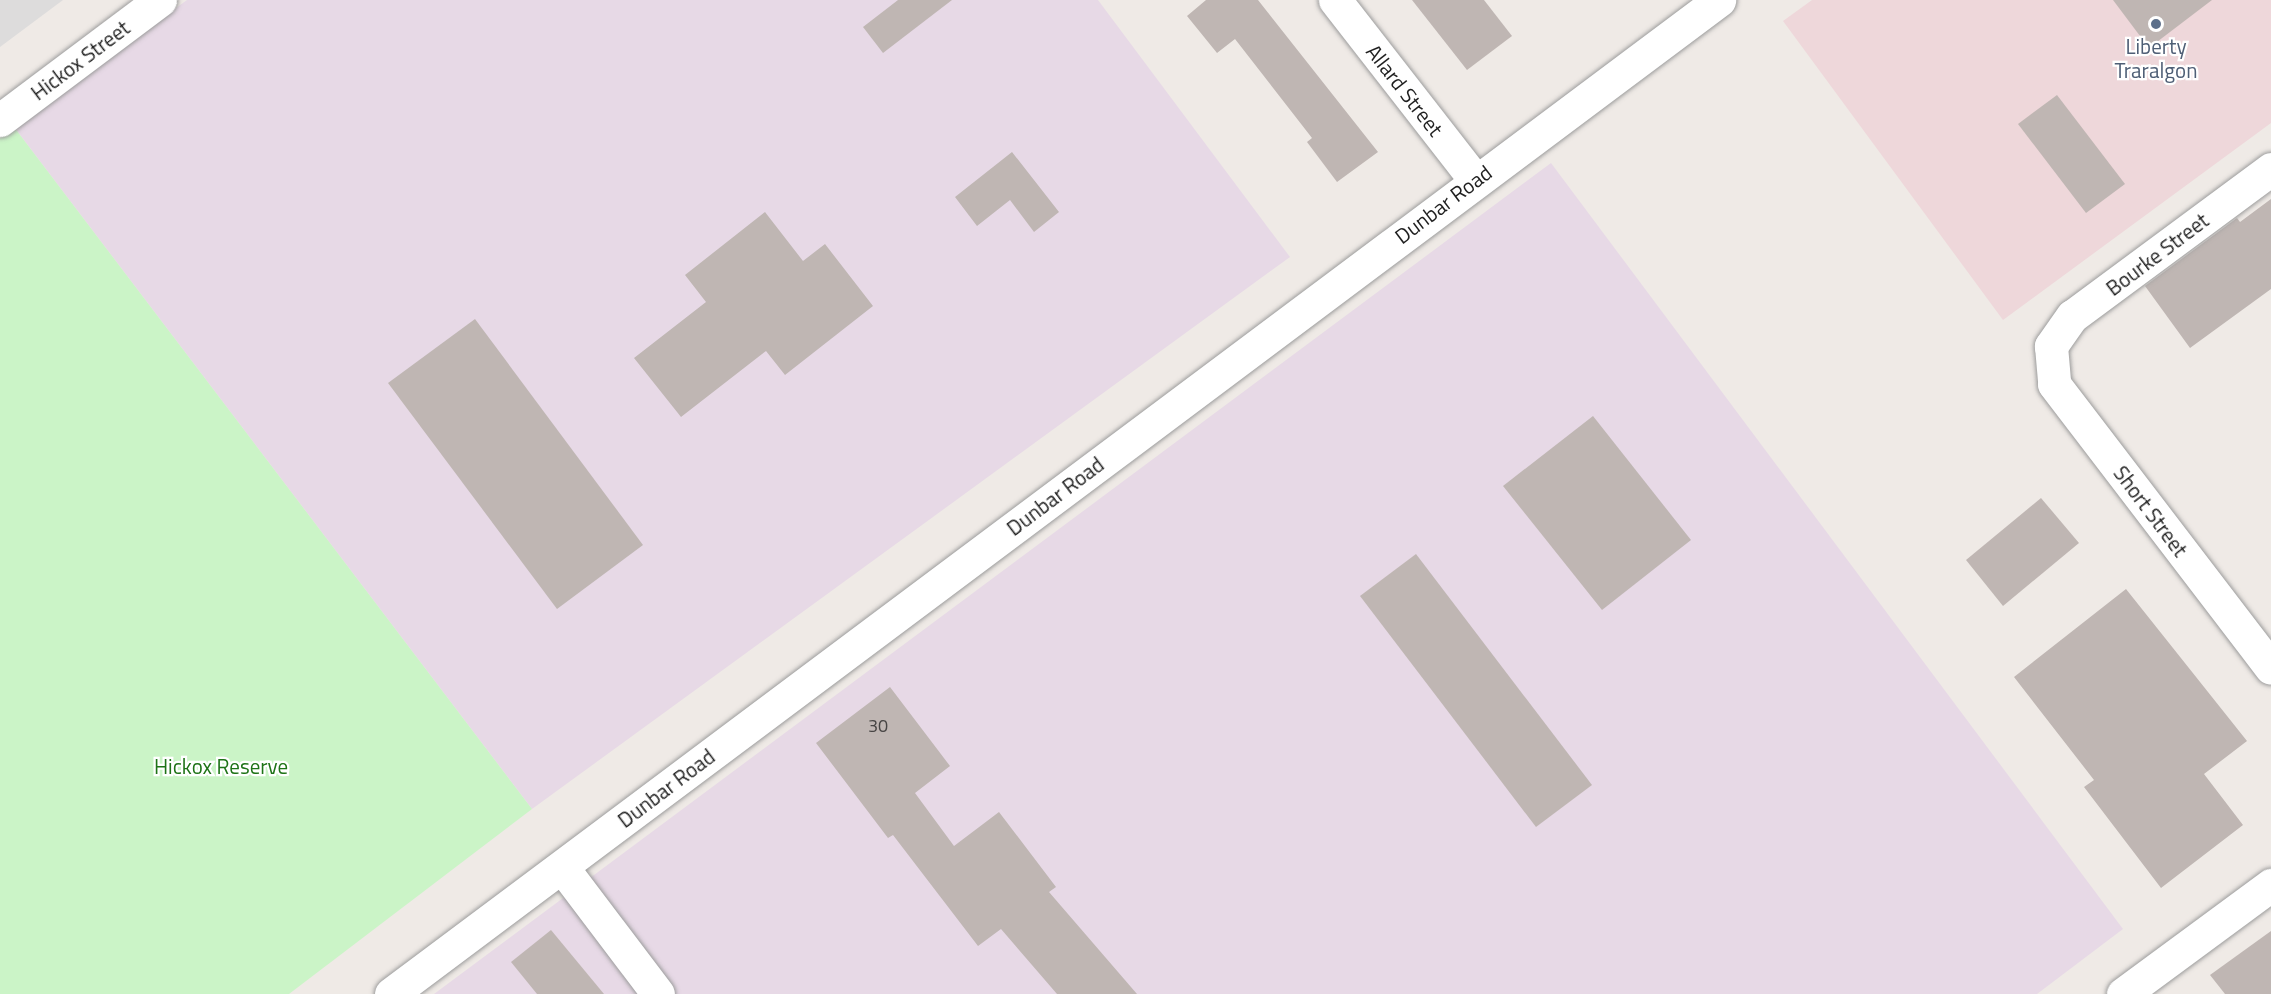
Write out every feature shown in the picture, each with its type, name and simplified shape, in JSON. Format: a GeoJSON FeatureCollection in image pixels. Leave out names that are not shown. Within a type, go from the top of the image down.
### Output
{"type":"FeatureCollection","features":[{"type":"Feature","properties":{"kind":"street","name":"Hickox Street"},"geometry":{"type":"LineString","coordinates":[[0,120],[160,0]]}},
{"type":"Feature","properties":{"kind":"street","name":"Allard Street"},"geometry":{"type":"LineString","coordinates":[[1335,0],[1475,180]]}},
{"type":"Feature","properties":{"kind":"street","name":"Dunbar Road"},"geometry":{"type":"LineString","coordinates":[[391,994],[1475,180],[1719,0]]}},
{"type":"Feature","properties":{"kind":"street","name":"Bourke Street"},"geometry":{"type":"LineString","coordinates":[[2051,346],[2072,316],[2271,170]]}},
{"type":"Feature","properties":{"kind":"street","name":"Short Street"},"geometry":{"type":"LineString","coordinates":[[2051,346],[2054,384],[2271,668]]}},
{"type":"Feature","properties":{"kind":"street"},"geometry":{"type":"LineString","coordinates":[[562,867],[658,994]]}},
{"type":"Feature","properties":{"kind":"street"},"geometry":{"type":"LineString","coordinates":[[2123,994],[2271,885]]}},
{"type":"Feature","properties":{"kind":"shaded area"},"geometry":{"type":"Polygon","coordinates":[[[0,0],[63,0],[0,47],[0,0]]]}},
{"type":"Feature","properties":{"kind":"shaded area"},"geometry":{"type":"Polygon","coordinates":[[[187,0],[1098,0],[1290,257],[532,809],[14,127],[187,0]]]}},
{"type":"Feature","properties":{"kind":"shaded area"},"geometry":{"type":"Polygon","coordinates":[[[1812,0],[2271,0],[2271,123],[2003,320],[1783,21],[1812,0]]]}},
{"type":"Feature","properties":{"kind":"shaded area"},"geometry":{"type":"Polygon","coordinates":[[[1551,163],[2123,929],[2037,994],[434,994],[1551,163]]]}},
{"type":"Feature","properties":{"kind":"green space","name":"Hickox Reserve"},"geometry":{"type":"Polygon","coordinates":[[[14,127],[532,809],[289,994],[0,994],[0,138],[14,127]]]}},
{"type":"Feature","properties":{"kind":"building"},"geometry":{"type":"Polygon","coordinates":[[[898,0],[952,0],[883,53],[863,27],[898,0]]]}},
{"type":"Feature","properties":{"kind":"building"},"geometry":{"type":"Polygon","coordinates":[[[1206,0],[1258,0],[1378,152],[1337,182],[1307,142],[1312,138],[1235,39],[1217,53],[1187,16],[1206,0]]]}},
{"type":"Feature","properties":{"kind":"building"},"geometry":{"type":"Polygon","coordinates":[[[1412,0],[1484,0],[1512,36],[1467,70],[1412,0]]]}},
{"type":"Feature","properties":{"kind":"building","name":"Liberty Traralgon"},"geometry":{"type":"Polygon","coordinates":[[[2113,0],[2212,0],[2149,48],[2113,0]]]}},
{"type":"Feature","properties":{"kind":"building"},"geometry":{"type":"Polygon","coordinates":[[[2057,95],[2125,184],[2086,213],[2018,124],[2057,95]]]}},
{"type":"Feature","properties":{"kind":"building"},"geometry":{"type":"Polygon","coordinates":[[[1012,152],[1059,212],[1034,232],[1010,200],[977,226],[955,197],[1012,152]]]}},
{"type":"Feature","properties":{"kind":"building"},"geometry":{"type":"Polygon","coordinates":[[[2271,199],[2271,289],[2190,348],[2145,286],[2237,218],[2240,222],[2271,199]]]}},
{"type":"Feature","properties":{"kind":"building"},"geometry":{"type":"Polygon","coordinates":[[[765,212],[803,261],[825,244],[873,306],[785,375],[766,351],[681,417],[634,358],[706,302],[685,275],[765,212]]]}},
{"type":"Feature","properties":{"kind":"building"},"geometry":{"type":"Polygon","coordinates":[[[475,319],[643,545],[557,609],[388,383],[475,319]]]}},
{"type":"Feature","properties":{"kind":"building"},"geometry":{"type":"Polygon","coordinates":[[[1593,416],[1691,540],[1602,610],[1503,486],[1593,416]]]}},
{"type":"Feature","properties":{"kind":"building"},"geometry":{"type":"Polygon","coordinates":[[[2041,498],[2079,543],[2003,606],[1966,560],[2041,498]]]}},
{"type":"Feature","properties":{"kind":"building"},"geometry":{"type":"Polygon","coordinates":[[[1416,554],[1592,785],[1536,827],[1360,596],[1416,554]]]}},
{"type":"Feature","properties":{"kind":"building"},"geometry":{"type":"Polygon","coordinates":[[[2126,589],[2247,741],[2204,774],[2243,825],[2161,888],[2084,787],[2094,780],[2014,677],[2126,589]]]}},
{"type":"Feature","properties":{"kind":"building"},"geometry":{"type":"Polygon","coordinates":[[[890,687],[950,766],[915,793],[954,846],[999,812],[1056,887],[1049,892],[1137,994],[1057,994],[1001,929],[978,946],[893,835],[888,838],[816,743],[890,687]]]}},
{"type":"Feature","properties":{"kind":"building"},"geometry":{"type":"Polygon","coordinates":[[[551,930],[604,994],[537,994],[511,962],[551,930]]]}},
{"type":"Feature","properties":{"kind":"building"},"geometry":{"type":"Polygon","coordinates":[[[2271,931],[2271,994],[2225,994],[2210,975],[2271,931]]]}},
{"type":"Feature","properties":{"kind":"place","name":"Liberty Traralgon"},"geometry":{"type":"Point","coordinates":[2156,24]}}]}
